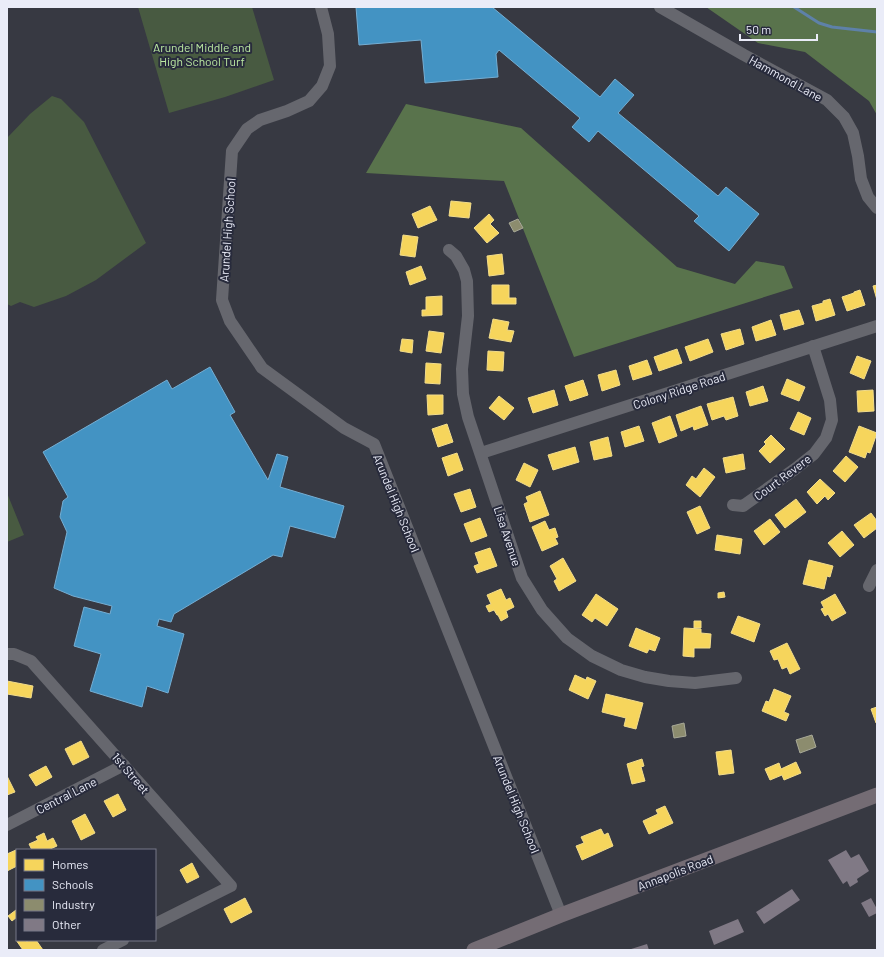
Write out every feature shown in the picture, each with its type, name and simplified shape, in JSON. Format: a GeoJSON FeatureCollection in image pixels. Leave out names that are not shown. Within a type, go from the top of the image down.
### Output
{"type":"FeatureCollection","features":[{"type":"Feature","properties":{"kind":"main road","name":"Annapolis Road"},"geometry":{"type":"LineString","coordinates":[[474,950],[496,946],[561,915],[877,795]]}},
{"type":"Feature","properties":{"kind":"street","name":"Arundel High School"},"geometry":{"type":"LineString","coordinates":[[321,7],[328,34],[330,66],[322,86],[309,101],[287,111],[260,120],[247,129],[232,151],[222,300],[230,321],[262,368],[344,428],[374,444],[561,915]]}},
{"type":"Feature","properties":{"kind":"street","name":"Hammond Lane"},"geometry":{"type":"LineString","coordinates":[[660,7],[827,100],[844,117],[853,133],[861,179],[868,197],[877,208]]}},
{"type":"Feature","properties":{"kind":"street","name":"Lisa Avenue"},"geometry":{"type":"LineString","coordinates":[[449,250],[456,256],[464,270],[466,281],[468,316],[462,369],[463,394],[468,417],[522,578],[542,610],[567,638],[592,656],[621,670],[645,677],[695,683],[736,678]]}},
{"type":"Feature","properties":{"kind":"street","name":"Colony Ridge Road"},"geometry":{"type":"LineString","coordinates":[[481,453],[877,326]]}},
{"type":"Feature","properties":{"kind":"street","name":"Court Revere"},"geometry":{"type":"LineString","coordinates":[[733,505],[743,506],[795,469],[814,454],[826,438],[832,420],[830,400],[813,346]]}},
{"type":"Feature","properties":{"kind":"street"},"geometry":{"type":"LineString","coordinates":[[869,586],[877,570]]}},
{"type":"Feature","properties":{"kind":"street","name":"1st Street"},"geometry":{"type":"LineString","coordinates":[[7,654],[14,654],[32,661],[231,886],[156,924]]}},
{"type":"Feature","properties":{"kind":"street","name":"Central Lane"},"geometry":{"type":"LineString","coordinates":[[7,826],[124,765]]}},
{"type":"Feature","properties":{"kind":"street"},"geometry":{"type":"LineString","coordinates":[[103,950],[121,941]]}},
{"type":"Feature","properties":{"kind":"green space","name":"Arundel Middle and High School Turf"},"geometry":{"type":"Polygon","coordinates":[[[138,7],[252,7],[274,80],[225,97],[169,113],[138,7]]]}},
{"type":"Feature","properties":{"kind":"green space"},"geometry":{"type":"Polygon","coordinates":[[[706,7],[877,7],[877,115],[869,101],[805,52],[758,43],[706,7]]]}},
{"type":"Feature","properties":{"kind":"green space"},"geometry":{"type":"Polygon","coordinates":[[[52,96],[61,99],[84,122],[146,243],[96,280],[66,296],[34,307],[20,302],[11,306],[7,304],[7,138],[30,114],[52,96]]]}},
{"type":"Feature","properties":{"kind":"green space"},"geometry":{"type":"Polygon","coordinates":[[[406,104],[521,128],[677,267],[735,284],[756,261],[784,266],[793,288],[574,357],[504,181],[366,173],[406,104]]]}},
{"type":"Feature","properties":{"kind":"green space"},"geometry":{"type":"Polygon","coordinates":[[[7,493],[24,535],[7,542],[7,493]]]}},
{"type":"Feature","properties":{"kind":"building: Homes"},"geometry":{"type":"Polygon","coordinates":[[[451,201],[471,203],[469,218],[449,216],[451,201]]]}},
{"type":"Feature","properties":{"kind":"building: Homes"},"geometry":{"type":"Polygon","coordinates":[[[430,206],[437,220],[418,228],[412,214],[430,206]]]}},
{"type":"Feature","properties":{"kind":"building: Homes"},"geometry":{"type":"Polygon","coordinates":[[[489,214],[494,220],[490,224],[499,233],[487,243],[474,228],[489,214]]]}},
{"type":"Feature","properties":{"kind":"building: Homes"},"geometry":{"type":"Polygon","coordinates":[[[403,235],[418,237],[415,257],[400,255],[403,235]]]}},
{"type":"Feature","properties":{"kind":"building: Homes"},"geometry":{"type":"Polygon","coordinates":[[[502,254],[504,274],[489,276],[487,256],[502,254]]]}},
{"type":"Feature","properties":{"kind":"building: Homes"},"geometry":{"type":"Polygon","coordinates":[[[421,266],[426,279],[410,285],[406,272],[421,266]]]}},
{"type":"Feature","properties":{"kind":"building: Homes"},"geometry":{"type":"Polygon","coordinates":[[[492,285],[509,285],[509,298],[516,298],[516,304],[492,304],[492,285]]]}},
{"type":"Feature","properties":{"kind":"building: Homes"},"geometry":{"type":"Polygon","coordinates":[[[877,285],[877,300],[873,286],[877,285]]]}},
{"type":"Feature","properties":{"kind":"building: Homes"},"geometry":{"type":"Polygon","coordinates":[[[860,290],[865,305],[847,311],[842,297],[860,290]]]}},
{"type":"Feature","properties":{"kind":"building: Homes"},"geometry":{"type":"Polygon","coordinates":[[[442,296],[442,315],[422,316],[422,310],[426,310],[426,297],[442,296]]]}},
{"type":"Feature","properties":{"kind":"building: Homes"},"geometry":{"type":"Polygon","coordinates":[[[830,299],[835,315],[816,321],[812,306],[830,299]]]}},
{"type":"Feature","properties":{"kind":"building: Homes"},"geometry":{"type":"Polygon","coordinates":[[[799,310],[804,324],[784,330],[780,315],[799,310]]]}},
{"type":"Feature","properties":{"kind":"building: Homes"},"geometry":{"type":"Polygon","coordinates":[[[493,319],[509,322],[507,330],[514,331],[511,342],[489,338],[493,319]]]}},
{"type":"Feature","properties":{"kind":"building: Homes"},"geometry":{"type":"Polygon","coordinates":[[[771,320],[776,335],[756,341],[752,327],[771,320]]]}},
{"type":"Feature","properties":{"kind":"building: Homes"},"geometry":{"type":"Polygon","coordinates":[[[740,329],[744,344],[726,350],[721,334],[740,329]]]}},
{"type":"Feature","properties":{"kind":"building: Homes"},"geometry":{"type":"Polygon","coordinates":[[[429,331],[444,333],[441,353],[426,351],[429,331]]]}},
{"type":"Feature","properties":{"kind":"building: Homes"},"geometry":{"type":"Polygon","coordinates":[[[402,339],[413,340],[412,353],[400,351],[402,339]]]}},
{"type":"Feature","properties":{"kind":"building: Homes"},"geometry":{"type":"Polygon","coordinates":[[[708,339],[713,352],[690,361],[685,347],[708,339]]]}},
{"type":"Feature","properties":{"kind":"building: Homes"},"geometry":{"type":"Polygon","coordinates":[[[677,349],[682,363],[659,371],[654,357],[677,349]]]}},
{"type":"Feature","properties":{"kind":"building: Homes"},"geometry":{"type":"Polygon","coordinates":[[[488,351],[504,352],[503,371],[487,370],[488,351]]]}},
{"type":"Feature","properties":{"kind":"building: Homes"},"geometry":{"type":"Polygon","coordinates":[[[857,356],[871,361],[864,379],[850,373],[857,356]]]}},
{"type":"Feature","properties":{"kind":"building: Homes"},"geometry":{"type":"Polygon","coordinates":[[[647,360],[652,374],[633,380],[629,366],[647,360]]]}},
{"type":"Feature","properties":{"kind":"building: Homes"},"geometry":{"type":"Polygon","coordinates":[[[426,363],[441,364],[440,384],[425,383],[426,363]]]}},
{"type":"Feature","properties":{"kind":"building: Homes"},"geometry":{"type":"Polygon","coordinates":[[[616,370],[620,385],[602,391],[598,375],[616,370]]]}},
{"type":"Feature","properties":{"kind":"building: Homes"},"geometry":{"type":"Polygon","coordinates":[[[787,379],[805,387],[799,401],[781,394],[787,379]]]}},
{"type":"Feature","properties":{"kind":"building: Homes"},"geometry":{"type":"Polygon","coordinates":[[[583,380],[588,395],[570,401],[565,386],[583,380]]]}},
{"type":"Feature","properties":{"kind":"building: Homes"},"geometry":{"type":"Polygon","coordinates":[[[763,386],[768,401],[750,406],[746,392],[763,386]]]}},
{"type":"Feature","properties":{"kind":"building: Homes"},"geometry":{"type":"Polygon","coordinates":[[[554,390],[558,405],[533,413],[528,398],[554,390]]]}},
{"type":"Feature","properties":{"kind":"building: Homes"},"geometry":{"type":"Polygon","coordinates":[[[873,390],[874,411],[858,412],[857,391],[873,390]]]}},
{"type":"Feature","properties":{"kind":"building: Homes"},"geometry":{"type":"Polygon","coordinates":[[[427,395],[443,395],[443,414],[428,415],[427,395]]]}},
{"type":"Feature","properties":{"kind":"building: Homes"},"geometry":{"type":"Polygon","coordinates":[[[499,396],[514,408],[504,420],[489,408],[499,396]]]}},
{"type":"Feature","properties":{"kind":"building: Homes"},"geometry":{"type":"Polygon","coordinates":[[[733,397],[738,416],[726,420],[724,416],[712,420],[707,404],[733,397]]]}},
{"type":"Feature","properties":{"kind":"building: Homes"},"geometry":{"type":"Polygon","coordinates":[[[701,406],[708,425],[694,430],[693,426],[681,431],[676,415],[701,406]]]}},
{"type":"Feature","properties":{"kind":"building: Homes"},"geometry":{"type":"Polygon","coordinates":[[[798,412],[811,418],[804,435],[790,429],[798,412]]]}},
{"type":"Feature","properties":{"kind":"building: Homes"},"geometry":{"type":"Polygon","coordinates":[[[670,416],[677,436],[659,443],[652,423],[670,416]]]}},
{"type":"Feature","properties":{"kind":"building: Homes"},"geometry":{"type":"Polygon","coordinates":[[[447,424],[453,442],[438,447],[432,429],[447,424]]]}},
{"type":"Feature","properties":{"kind":"building: Homes"},"geometry":{"type":"Polygon","coordinates":[[[639,426],[644,441],[625,447],[621,432],[639,426]]]}},
{"type":"Feature","properties":{"kind":"building: Homes"},"geometry":{"type":"Polygon","coordinates":[[[859,426],[877,433],[870,453],[867,452],[865,458],[849,452],[859,426]]]}},
{"type":"Feature","properties":{"kind":"building: Homes"},"geometry":{"type":"Polygon","coordinates":[[[771,435],[785,449],[770,463],[759,451],[766,444],[764,442],[771,435]]]}},
{"type":"Feature","properties":{"kind":"building: Homes"},"geometry":{"type":"Polygon","coordinates":[[[608,437],[612,456],[594,460],[590,442],[608,437]]]}},
{"type":"Feature","properties":{"kind":"building: Homes"},"geometry":{"type":"Polygon","coordinates":[[[575,447],[579,462],[553,470],[548,455],[575,447]]]}},
{"type":"Feature","properties":{"kind":"building: Homes"},"geometry":{"type":"Polygon","coordinates":[[[457,453],[463,470],[448,476],[442,458],[457,453]]]}},
{"type":"Feature","properties":{"kind":"building: Homes"},"geometry":{"type":"Polygon","coordinates":[[[743,454],[745,469],[726,473],[723,458],[743,454]]]}},
{"type":"Feature","properties":{"kind":"building: Homes"},"geometry":{"type":"Polygon","coordinates":[[[846,456],[858,467],[845,482],[833,471],[846,456]]]}},
{"type":"Feature","properties":{"kind":"building: Homes"},"geometry":{"type":"Polygon","coordinates":[[[524,463],[538,470],[530,487],[516,480],[524,463]]]}},
{"type":"Feature","properties":{"kind":"building: Homes"},"geometry":{"type":"Polygon","coordinates":[[[704,468],[715,477],[700,497],[686,485],[692,476],[696,479],[704,468]]]}},
{"type":"Feature","properties":{"kind":"building: Homes"},"geometry":{"type":"Polygon","coordinates":[[[820,479],[835,493],[828,500],[825,496],[817,504],[807,492],[820,479]]]}},
{"type":"Feature","properties":{"kind":"building: Homes"},"geometry":{"type":"Polygon","coordinates":[[[470,489],[476,507],[461,512],[454,494],[470,489]]]}},
{"type":"Feature","properties":{"kind":"building: Homes"},"geometry":{"type":"Polygon","coordinates":[[[540,491],[549,515],[530,522],[524,504],[528,502],[526,497],[540,491]]]}},
{"type":"Feature","properties":{"kind":"building: Homes"},"geometry":{"type":"Polygon","coordinates":[[[796,499],[806,512],[785,528],[775,515],[796,499]]]}},
{"type":"Feature","properties":{"kind":"building: Homes"},"geometry":{"type":"Polygon","coordinates":[[[700,506],[710,528],[697,534],[687,512],[700,506]]]}},
{"type":"Feature","properties":{"kind":"building: Homes"},"geometry":{"type":"Polygon","coordinates":[[[871,513],[877,521],[877,528],[864,538],[854,525],[871,513]]]}},
{"type":"Feature","properties":{"kind":"building: Homes"},"geometry":{"type":"Polygon","coordinates":[[[480,518],[487,536],[471,542],[464,524],[480,518]]]}},
{"type":"Feature","properties":{"kind":"building: Homes"},"geometry":{"type":"Polygon","coordinates":[[[770,519],[780,532],[764,545],[754,531],[770,519]]]}},
{"type":"Feature","properties":{"kind":"building: Homes"},"geometry":{"type":"Polygon","coordinates":[[[545,521],[549,530],[555,528],[558,537],[555,538],[558,544],[542,551],[532,527],[545,521]]]}},
{"type":"Feature","properties":{"kind":"building: Homes"},"geometry":{"type":"Polygon","coordinates":[[[842,531],[854,545],[840,557],[828,543],[842,531]]]}},
{"type":"Feature","properties":{"kind":"building: Homes"},"geometry":{"type":"Polygon","coordinates":[[[717,535],[742,539],[740,554],[715,550],[717,535]]]}},
{"type":"Feature","properties":{"kind":"building: Homes"},"geometry":{"type":"Polygon","coordinates":[[[490,548],[497,566],[477,573],[474,566],[479,564],[475,553],[490,548]]]}},
{"type":"Feature","properties":{"kind":"building: Homes"},"geometry":{"type":"Polygon","coordinates":[[[563,558],[576,581],[559,591],[554,581],[557,579],[550,566],[563,558]]]}},
{"type":"Feature","properties":{"kind":"building: Homes"},"geometry":{"type":"Polygon","coordinates":[[[809,560],[833,566],[830,577],[827,576],[824,589],[803,584],[809,560]]]}},
{"type":"Feature","properties":{"kind":"building: Homes"},"geometry":{"type":"Polygon","coordinates":[[[501,589],[506,600],[510,598],[514,607],[506,611],[508,617],[501,621],[494,610],[489,612],[486,606],[491,604],[487,595],[501,589]]]}},
{"type":"Feature","properties":{"kind":"building: Homes"},"geometry":{"type":"Polygon","coordinates":[[[724,592],[725,597],[718,598],[718,593],[724,592]]]}},
{"type":"Feature","properties":{"kind":"building: Homes"},"geometry":{"type":"Polygon","coordinates":[[[596,594],[618,609],[607,626],[595,618],[592,622],[582,615],[596,594]]]}},
{"type":"Feature","properties":{"kind":"building: Homes"},"geometry":{"type":"Polygon","coordinates":[[[835,594],[846,613],[832,621],[828,614],[825,616],[821,609],[824,608],[821,602],[835,594]]]}},
{"type":"Feature","properties":{"kind":"building: Homes"},"geometry":{"type":"Polygon","coordinates":[[[738,616],[760,624],[754,642],[731,633],[738,616]]]}},
{"type":"Feature","properties":{"kind":"building: Homes"},"geometry":{"type":"Polygon","coordinates":[[[694,621],[701,621],[701,628],[694,628],[694,621]]]}},
{"type":"Feature","properties":{"kind":"building: Homes"},"geometry":{"type":"Polygon","coordinates":[[[636,628],[660,638],[655,651],[649,649],[647,653],[629,646],[636,628]]]}},
{"type":"Feature","properties":{"kind":"building: Homes"},"geometry":{"type":"Polygon","coordinates":[[[684,628],[701,629],[701,633],[711,634],[710,648],[694,648],[694,657],[683,656],[684,628]]]}},
{"type":"Feature","properties":{"kind":"building: Homes"},"geometry":{"type":"Polygon","coordinates":[[[787,643],[800,669],[790,674],[787,667],[782,669],[778,659],[774,660],[770,651],[787,643]]]}},
{"type":"Feature","properties":{"kind":"building: Homes"},"geometry":{"type":"Polygon","coordinates":[[[575,675],[586,680],[587,677],[596,681],[588,699],[569,690],[575,675]]]}},
{"type":"Feature","properties":{"kind":"building: Homes"},"geometry":{"type":"Polygon","coordinates":[[[7,681],[33,686],[31,698],[7,694],[7,681]]]}},
{"type":"Feature","properties":{"kind":"building: Homes"},"geometry":{"type":"Polygon","coordinates":[[[774,689],[791,696],[784,712],[789,714],[786,721],[762,711],[766,701],[769,702],[774,689]]]}},
{"type":"Feature","properties":{"kind":"building: Homes"},"geometry":{"type":"Polygon","coordinates":[[[606,694],[643,703],[636,729],[624,726],[626,718],[602,712],[606,694]]]}},
{"type":"Feature","properties":{"kind":"building: Homes"},"geometry":{"type":"Polygon","coordinates":[[[877,707],[877,722],[876,723],[871,709],[877,707]]]}},
{"type":"Feature","properties":{"kind":"building: Homes"},"geometry":{"type":"Polygon","coordinates":[[[81,741],[89,757],[73,765],[65,749],[81,741]]]}},
{"type":"Feature","properties":{"kind":"building: Homes"},"geometry":{"type":"Polygon","coordinates":[[[731,750],[734,773],[719,775],[716,752],[731,750]]]}},
{"type":"Feature","properties":{"kind":"building: Homes"},"geometry":{"type":"Polygon","coordinates":[[[642,759],[644,766],[641,767],[645,781],[632,784],[627,764],[642,759]]]}},
{"type":"Feature","properties":{"kind":"building: Homes"},"geometry":{"type":"Polygon","coordinates":[[[796,762],[801,773],[784,780],[782,775],[770,780],[765,769],[779,763],[781,769],[796,762]]]}},
{"type":"Feature","properties":{"kind":"building: Homes"},"geometry":{"type":"Polygon","coordinates":[[[46,766],[52,777],[36,786],[29,775],[46,766]]]}},
{"type":"Feature","properties":{"kind":"building: Homes"},"geometry":{"type":"Polygon","coordinates":[[[7,776],[15,792],[7,795],[7,776]]]}},
{"type":"Feature","properties":{"kind":"building: Homes"},"geometry":{"type":"Polygon","coordinates":[[[118,794],[126,810],[113,817],[104,801],[118,794]]]}},
{"type":"Feature","properties":{"kind":"building: Homes"},"geometry":{"type":"Polygon","coordinates":[[[665,806],[673,823],[649,834],[643,821],[658,814],[656,810],[665,806]]]}},
{"type":"Feature","properties":{"kind":"building: Homes"},"geometry":{"type":"Polygon","coordinates":[[[85,814],[95,833],[81,840],[72,821],[85,814]]]}},
{"type":"Feature","properties":{"kind":"building: Homes"},"geometry":{"type":"Polygon","coordinates":[[[601,829],[604,835],[608,833],[613,846],[582,860],[576,846],[584,843],[581,837],[601,829]]]}},
{"type":"Feature","properties":{"kind":"building: Homes"},"geometry":{"type":"Polygon","coordinates":[[[44,833],[47,841],[53,838],[57,846],[50,849],[32,849],[29,844],[38,840],[36,837],[44,833]]]}},
{"type":"Feature","properties":{"kind":"building: Homes"},"geometry":{"type":"Polygon","coordinates":[[[16,850],[16,866],[7,871],[7,854],[16,850]]]}},
{"type":"Feature","properties":{"kind":"building: Homes"},"geometry":{"type":"Polygon","coordinates":[[[192,863],[199,877],[187,883],[180,870],[192,863]]]}},
{"type":"Feature","properties":{"kind":"building: Homes"},"geometry":{"type":"Polygon","coordinates":[[[245,898],[252,912],[231,923],[224,909],[245,898]]]}},
{"type":"Feature","properties":{"kind":"building: Homes"},"geometry":{"type":"Polygon","coordinates":[[[16,910],[16,918],[12,921],[8,916],[16,910]]]}},
{"type":"Feature","properties":{"kind":"building: Homes"},"geometry":{"type":"Polygon","coordinates":[[[17,941],[37,941],[43,950],[23,950],[17,941]]]}},
{"type":"Feature","properties":{"kind":"building: Schools"},"geometry":{"type":"Polygon","coordinates":[[[356,7],[492,7],[600,97],[615,79],[634,95],[618,113],[718,196],[726,187],[759,214],[729,251],[694,221],[699,216],[598,131],[589,142],[572,127],[580,118],[499,50],[496,54],[498,77],[425,83],[421,40],[359,45],[356,7]]]}},
{"type":"Feature","properties":{"kind":"building: Schools"},"geometry":{"type":"Polygon","coordinates":[[[210,367],[235,412],[230,415],[268,480],[277,454],[288,457],[280,487],[344,506],[335,538],[290,526],[282,557],[273,555],[174,614],[171,622],[159,619],[157,626],[184,634],[168,693],[147,686],[142,707],[90,691],[101,654],[74,646],[84,607],[110,614],[112,606],[73,596],[54,588],[67,532],[60,517],[63,501],[68,497],[43,452],[167,380],[172,389],[210,367]]]}},
{"type":"Feature","properties":{"kind":"building: Industry"},"geometry":{"type":"Polygon","coordinates":[[[518,219],[523,228],[514,232],[509,223],[518,219]]]}},
{"type":"Feature","properties":{"kind":"building: Industry"},"geometry":{"type":"Polygon","coordinates":[[[684,723],[686,736],[674,738],[672,726],[684,723]]]}},
{"type":"Feature","properties":{"kind":"building: Industry"},"geometry":{"type":"Polygon","coordinates":[[[812,735],[816,747],[800,753],[796,740],[812,735]]]}},
{"type":"Feature","properties":{"kind":"building: Other"},"geometry":{"type":"Polygon","coordinates":[[[846,850],[851,858],[859,854],[869,871],[857,879],[858,882],[850,887],[847,881],[843,884],[828,860],[846,850]]]}},
{"type":"Feature","properties":{"kind":"building: Other"},"geometry":{"type":"Polygon","coordinates":[[[792,889],[800,900],[764,924],[756,912],[792,889]]]}},
{"type":"Feature","properties":{"kind":"building: Other"},"geometry":{"type":"Polygon","coordinates":[[[871,898],[877,909],[877,913],[869,917],[861,903],[871,898]]]}},
{"type":"Feature","properties":{"kind":"building: Other"},"geometry":{"type":"Polygon","coordinates":[[[738,919],[744,932],[714,945],[709,931],[738,919]]]}},
{"type":"Feature","properties":{"kind":"building: Other"},"geometry":{"type":"Polygon","coordinates":[[[647,944],[649,950],[628,950],[647,944]]]}},
{"type":"Feature","properties":{"kind":"waterway"},"geometry":{"type":"LineString","coordinates":[[794,7],[819,23],[832,27],[877,32]]}}]}
